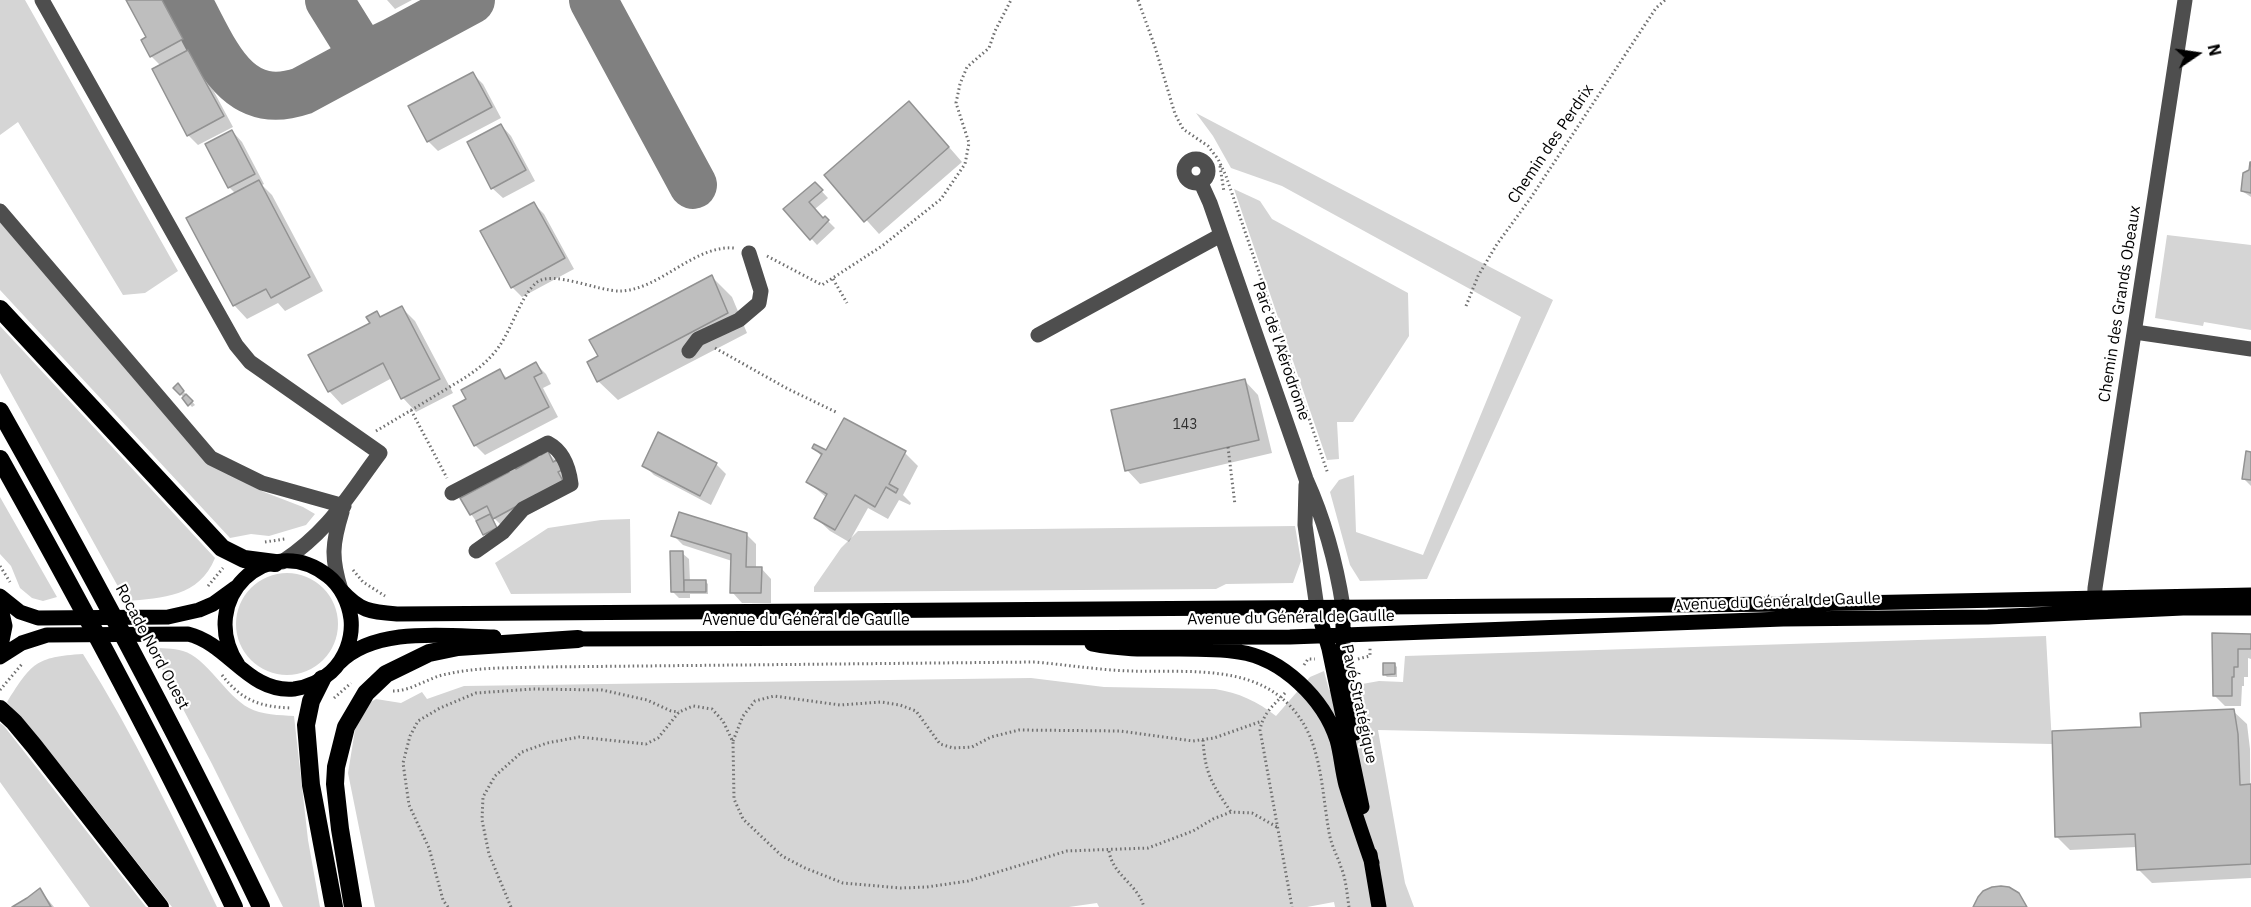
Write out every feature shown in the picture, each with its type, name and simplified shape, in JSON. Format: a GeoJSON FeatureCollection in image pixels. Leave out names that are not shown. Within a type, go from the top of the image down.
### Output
{"type":"FeatureCollection","features":[{"type":"Feature","properties":{"kind":"highway"},"geometry":{"type":"LineString","coordinates":[[0,309],[199,524],[230,553],[244,560],[279,562]]}},
{"type":"Feature","properties":{"kind":"highway","name":"Rocade Nord Ouest"},"geometry":{"type":"LineString","coordinates":[[0,411],[145,674],[261,907]]}},
{"type":"Feature","properties":{"kind":"highway"},"geometry":{"type":"LineString","coordinates":[[0,459],[117,672],[184,802],[234,907]]}},
{"type":"Feature","properties":{"kind":"highway"},"geometry":{"type":"LineString","coordinates":[[353,907],[340,829],[335,784],[336,767],[346,727],[366,693],[372,675],[429,653],[451,648],[578,639]]}},
{"type":"Feature","properties":{"kind":"highway"},"geometry":{"type":"LineString","coordinates":[[322,679],[309,707],[306,725],[311,785],[334,907]]}},
{"type":"Feature","properties":{"kind":"highway"},"geometry":{"type":"LineString","coordinates":[[0,709],[34,746],[160,907]]}},
{"type":"Feature","properties":{"kind":"main road"},"geometry":{"type":"LineString","coordinates":[[0,657],[22,643],[47,635],[169,634],[200,637],[217,647],[255,680],[277,688],[300,688],[322,679],[339,663],[349,642],[351,627],[348,604],[341,590],[331,579],[312,566],[297,562],[279,562],[254,571],[237,587],[213,604],[200,610],[168,617],[38,618],[20,612],[6,593]]}},
{"type":"Feature","properties":{"kind":"main road"},"geometry":{"type":"LineString","coordinates":[[237,587],[227,607],[224,629],[227,644],[238,665]]}},
{"type":"Feature","properties":{"kind":"main road","name":"Avenue du Général de Gaulle"},"geometry":{"type":"LineString","coordinates":[[341,590],[352,603],[370,612],[397,614],[1803,604],[2251,595]]}},
{"type":"Feature","properties":{"kind":"main road"},"geometry":{"type":"LineString","coordinates":[[0,604],[4,626],[0,651]]}},
{"type":"Feature","properties":{"kind":"main road","name":"Pavé Stratégique"},"geometry":{"type":"LineString","coordinates":[[1317,608],[1326,637],[1362,808],[1379,907]]}},
{"type":"Feature","properties":{"kind":"main road","name":"Pavé Stratégique"},"geometry":{"type":"LineString","coordinates":[[1343,608],[1343,659],[1354,719],[1362,808]]}},
{"type":"Feature","properties":{"kind":"main road","name":"Avenue du Général de Gaulle"},"geometry":{"type":"LineString","coordinates":[[339,663],[355,649],[369,643],[393,638],[433,636],[578,639],[1326,637],[1761,620],[1989,617],[2183,608],[2251,608]]}},
{"type":"Feature","properties":{"kind":"main road"},"geometry":{"type":"LineString","coordinates":[[1057,637],[1113,647],[1240,652],[1263,659],[1285,673],[1301,686],[1319,706],[1333,729],[1346,783],[1372,863]]}},
{"type":"Feature","properties":{"kind":"street"},"geometry":{"type":"LineString","coordinates":[[42,0],[236,345],[250,362],[380,453],[344,506],[303,548],[279,562]]}},
{"type":"Feature","properties":{"kind":"street","name":"Chemin des Grands Obeaux"},"geometry":{"type":"LineString","coordinates":[[2093,613],[2186,0]]}},
{"type":"Feature","properties":{"kind":"street","name":"Parc de l'Aérodrome"},"geometry":{"type":"LineString","coordinates":[[1201,183],[1330,541],[1343,608]]}},
{"type":"Feature","properties":{"kind":"street"},"geometry":{"type":"LineString","coordinates":[[0,211],[211,458],[262,483],[344,506]]}},
{"type":"Feature","properties":{"kind":"street"},"geometry":{"type":"LineString","coordinates":[[1038,336],[1221,235]]}},
{"type":"Feature","properties":{"kind":"street"},"geometry":{"type":"LineString","coordinates":[[694,345],[739,320],[759,303],[761,291],[749,253]]}},
{"type":"Feature","properties":{"kind":"street"},"geometry":{"type":"LineString","coordinates":[[2135,332],[2251,349]]}},
{"type":"Feature","properties":{"kind":"street"},"geometry":{"type":"LineString","coordinates":[[453,492],[548,442],[556,448],[569,470],[571,484],[524,509],[503,532],[476,551]]}},
{"type":"Feature","properties":{"kind":"street","name":"Parc de l'Aérodrome"},"geometry":{"type":"LineString","coordinates":[[1306,479],[1305,525],[1317,608]]}},
{"type":"Feature","properties":{"kind":"street"},"geometry":{"type":"LineString","coordinates":[[341,590],[332,555],[333,541],[344,506]]}},
{"type":"Feature","properties":{"kind":"path"},"geometry":{"type":"LineString","coordinates":[[363,442],[370,435],[474,371],[494,353],[510,331],[524,300],[537,282],[549,278],[599,289],[622,291],[647,284],[715,248],[733,248],[765,255],[822,285],[882,246],[941,199],[965,164],[969,143],[956,103],[960,84],[967,67],[989,48],[1011,0]]}},
{"type":"Feature","properties":{"kind":"path","name":"Chemin des Perdrix"},"geometry":{"type":"LineString","coordinates":[[1466,306],[1478,276],[1497,244],[1530,199],[1656,8],[1665,0]]}},
{"type":"Feature","properties":{"kind":"path"},"geometry":{"type":"LineString","coordinates":[[833,279],[847,303]]}},
{"type":"Feature","properties":{"kind":"path"},"geometry":{"type":"LineString","coordinates":[[694,345],[838,413]]}},
{"type":"Feature","properties":{"kind":"path"},"geometry":{"type":"LineString","coordinates":[[411,410],[453,492]]}},
{"type":"Feature","properties":{"kind":"path"},"geometry":{"type":"LineString","coordinates":[[1228,447],[1235,505]]}},
{"type":"Feature","properties":{"kind":"path"},"geometry":{"type":"LineString","coordinates":[[257,542],[279,540],[305,531],[318,534]]}},
{"type":"Feature","properties":{"kind":"path"},"geometry":{"type":"LineString","coordinates":[[203,591],[215,579],[230,553]]}},
{"type":"Feature","properties":{"kind":"path"},"geometry":{"type":"LineString","coordinates":[[0,566],[6,593]]}},
{"type":"Feature","properties":{"kind":"path"},"geometry":{"type":"LineString","coordinates":[[352,567],[363,582],[388,598]]}},
{"type":"Feature","properties":{"kind":"path"},"geometry":{"type":"LineString","coordinates":[[0,690],[27,659]]}},
{"type":"Feature","properties":{"kind":"path"},"geometry":{"type":"LineString","coordinates":[[219,671],[238,693],[253,702],[271,708],[309,707],[329,703],[372,675],[387,689],[394,691],[409,689],[449,673],[508,668],[1035,662],[1096,669],[1222,673],[1257,683],[1281,698],[1298,715],[1312,744],[1329,834],[1342,867],[1349,907]]}},
{"type":"Feature","properties":{"kind":"path"},"geometry":{"type":"LineString","coordinates":[[448,907],[429,848],[409,805],[403,763],[410,735],[418,721],[440,708],[476,693],[532,689],[602,690],[647,700],[671,711],[679,712]]}},
{"type":"Feature","properties":{"kind":"path"},"geometry":{"type":"LineString","coordinates":[[1262,721],[1214,738],[1193,741],[1120,731],[1019,730],[991,737],[972,747],[953,748],[940,744],[916,711],[900,705],[881,702],[840,705],[774,696],[755,701],[743,716],[733,742],[734,799],[743,819],[783,856],[805,868],[843,883],[901,888],[968,881],[1067,850],[1109,851],[1148,848],[1193,831],[1213,819],[1232,812],[1252,813],[1278,827]]}},
{"type":"Feature","properties":{"kind":"path"},"geometry":{"type":"LineString","coordinates":[[1281,698],[1268,710],[1262,721],[1261,743],[1292,907]]}},
{"type":"Feature","properties":{"kind":"path"},"geometry":{"type":"LineString","coordinates":[[511,907],[489,854],[482,820],[483,797],[495,776],[522,752],[547,742],[579,737],[646,744],[658,738],[679,712],[693,706],[712,709],[723,722],[733,742]]}},
{"type":"Feature","properties":{"kind":"path"},"geometry":{"type":"LineString","coordinates":[[1203,739],[1204,764],[1218,793],[1232,812]]}},
{"type":"Feature","properties":{"kind":"path"},"geometry":{"type":"LineString","coordinates":[[1109,851],[1111,863],[1136,891],[1144,907]]}},
{"type":"Feature","properties":{"kind":"shaded area"},"geometry":{"type":"Polygon","coordinates":[[[0,0],[25,0],[178,271],[145,293],[123,295],[18,122],[0,135],[0,0]]]}},
{"type":"Feature","properties":{"kind":"shaded area"},"geometry":{"type":"Polygon","coordinates":[[[1196,113],[1553,300],[1427,579],[1360,581],[1350,565],[1330,492],[1339,480],[1354,475],[1356,532],[1423,555],[1521,317],[1282,186],[1231,168],[1213,136],[1196,113]]]}},
{"type":"Feature","properties":{"kind":"shaded area"},"geometry":{"type":"Polygon","coordinates":[[[1234,189],[1260,201],[1272,219],[1408,293],[1409,336],[1353,422],[1337,422],[1339,459],[1327,460],[1234,189]]]}},
{"type":"Feature","properties":{"kind":"shaded area"},"geometry":{"type":"Polygon","coordinates":[[[0,222],[209,464],[264,492],[315,514],[306,525],[269,536],[251,534],[230,538],[0,290],[0,222]]]}},
{"type":"Feature","properties":{"kind":"shaded area"},"geometry":{"type":"Polygon","coordinates":[[[2167,235],[2251,245],[2251,330],[2204,322],[2203,326],[2155,318],[2167,235]]]}},
{"type":"Feature","properties":{"kind":"shaded area"},"geometry":{"type":"Polygon","coordinates":[[[0,326],[215,558],[200,581],[178,593],[126,601],[0,373],[0,326]]]}},
{"type":"Feature","properties":{"kind":"shaded area"},"geometry":{"type":"Polygon","coordinates":[[[0,497],[57,597],[43,601],[32,598],[20,588],[11,566],[0,554],[0,497]]]}},
{"type":"Feature","properties":{"kind":"shaded area"},"geometry":{"type":"Polygon","coordinates":[[[630,519],[631,593],[511,594],[495,563],[548,528],[601,520],[630,519]]]}},
{"type":"Feature","properties":{"kind":"shaded area"},"geometry":{"type":"Polygon","coordinates":[[[1295,526],[1301,561],[1293,583],[1226,584],[1216,589],[814,592],[814,587],[841,548],[858,531],[1295,526]]]}},
{"type":"Feature","properties":{"kind":"shaded area"},"geometry":{"type":"Polygon","coordinates":[[[287,573],[306,577],[323,588],[334,605],[338,624],[334,643],[323,660],[306,671],[287,675],[268,671],[251,660],[240,643],[236,624],[240,605],[251,588],[268,577],[287,573]]]}},
{"type":"Feature","properties":{"kind":"shaded area"},"geometry":{"type":"Polygon","coordinates":[[[2046,636],[2052,744],[1378,730],[1405,883],[1414,907],[1335,907],[1334,902],[1307,907],[1099,907],[1097,903],[1069,907],[375,907],[348,773],[355,730],[366,705],[376,699],[401,703],[422,692],[427,699],[464,686],[1031,678],[1104,687],[1215,689],[1247,698],[1276,716],[1310,677],[1324,671],[1329,690],[1379,681],[1403,682],[1405,656],[2046,636]]]}},
{"type":"Feature","properties":{"kind":"shaded area"},"geometry":{"type":"Polygon","coordinates":[[[151,648],[175,649],[191,655],[200,661],[232,695],[249,708],[259,712],[294,716],[308,840],[320,907],[283,907],[151,648]]]}},
{"type":"Feature","properties":{"kind":"shaded area"},"geometry":{"type":"Polygon","coordinates":[[[83,654],[137,747],[217,907],[172,907],[70,777],[7,702],[29,670],[36,664],[54,657],[83,654]]]}},
{"type":"Feature","properties":{"kind":"shaded area"},"geometry":{"type":"Polygon","coordinates":[[[0,723],[146,907],[90,907],[0,782],[0,723]]]}},
{"type":"Feature","properties":{"kind":"building"},"geometry":{"type":"Polygon","coordinates":[[[126,0],[162,0],[183,39],[150,57],[141,40],[146,37],[126,0]]]}},
{"type":"Feature","properties":{"kind":"building"},"geometry":{"type":"Polygon","coordinates":[[[188,50],[224,116],[187,136],[152,69],[188,50]]]}},
{"type":"Feature","properties":{"kind":"building"},"geometry":{"type":"Polygon","coordinates":[[[473,72],[492,107],[427,142],[408,106],[473,72]]]}},
{"type":"Feature","properties":{"kind":"building"},"geometry":{"type":"Polygon","coordinates":[[[909,101],[949,147],[864,222],[824,175],[909,101]]]}},
{"type":"Feature","properties":{"kind":"building"},"geometry":{"type":"Polygon","coordinates":[[[501,124],[526,170],[491,189],[467,142],[501,124]]]}},
{"type":"Feature","properties":{"kind":"building"},"geometry":{"type":"Polygon","coordinates":[[[232,130],[255,174],[228,188],[205,144],[232,130]]]}},
{"type":"Feature","properties":{"kind":"building"},"geometry":{"type":"Polygon","coordinates":[[[2250,162],[2251,193],[2241,191],[2243,173],[2249,170],[2250,162]]]}},
{"type":"Feature","properties":{"kind":"building"},"geometry":{"type":"Polygon","coordinates":[[[259,180],[310,277],[271,298],[266,289],[233,306],[186,218],[259,180]]]}},
{"type":"Feature","properties":{"kind":"building"},"geometry":{"type":"Polygon","coordinates":[[[815,182],[823,190],[809,202],[823,218],[825,216],[829,220],[810,240],[783,209],[815,182]]]}},
{"type":"Feature","properties":{"kind":"building"},"geometry":{"type":"Polygon","coordinates":[[[534,202],[565,258],[511,288],[480,231],[534,202]]]}},
{"type":"Feature","properties":{"kind":"building"},"geometry":{"type":"Polygon","coordinates":[[[712,275],[728,313],[597,382],[587,362],[598,356],[589,340],[712,275]]]}},
{"type":"Feature","properties":{"kind":"building"},"geometry":{"type":"Polygon","coordinates":[[[402,306],[440,379],[401,399],[383,363],[328,392],[308,355],[370,323],[366,317],[377,311],[380,317],[402,306]]]}},
{"type":"Feature","properties":{"kind":"building"},"geometry":{"type":"Polygon","coordinates":[[[536,362],[542,373],[534,377],[549,407],[474,446],[453,406],[466,399],[461,390],[500,369],[505,379],[536,362]]]}},
{"type":"Feature","properties":{"kind":"building"},"geometry":{"type":"Polygon","coordinates":[[[1245,379],[1259,440],[1125,471],[1111,410],[1245,379]]]}},
{"type":"Feature","properties":{"kind":"building"},"geometry":{"type":"Polygon","coordinates":[[[178,383],[184,391],[180,395],[173,388],[178,383]]]}},
{"type":"Feature","properties":{"kind":"building"},"geometry":{"type":"Polygon","coordinates":[[[186,394],[193,401],[188,406],[182,398],[186,394]]]}},
{"type":"Feature","properties":{"kind":"building"},"geometry":{"type":"Polygon","coordinates":[[[844,418],[906,451],[889,484],[898,489],[896,493],[886,487],[875,507],[855,495],[835,530],[814,518],[827,494],[806,482],[822,454],[812,448],[814,444],[826,450],[844,418]]]}},
{"type":"Feature","properties":{"kind":"building"},"geometry":{"type":"Polygon","coordinates":[[[658,432],[717,463],[700,496],[642,466],[658,432]]]}},
{"type":"Feature","properties":{"kind":"building"},"geometry":{"type":"Polygon","coordinates":[[[548,451],[553,462],[557,460],[562,470],[558,472],[563,481],[493,519],[487,506],[470,515],[460,498],[509,472],[508,470],[515,466],[516,469],[537,457],[536,455],[548,451]]]}},
{"type":"Feature","properties":{"kind":"building"},"geometry":{"type":"Polygon","coordinates":[[[2246,451],[2251,452],[2251,480],[2242,479],[2246,451]]]}},
{"type":"Feature","properties":{"kind":"building"},"geometry":{"type":"Polygon","coordinates":[[[679,512],[747,533],[746,567],[762,567],[761,593],[730,593],[731,554],[671,536],[679,512]]]}},
{"type":"Feature","properties":{"kind":"building"},"geometry":{"type":"Polygon","coordinates":[[[490,514],[497,528],[483,535],[476,521],[490,514]]]}},
{"type":"Feature","properties":{"kind":"building"},"geometry":{"type":"Polygon","coordinates":[[[670,551],[683,551],[684,592],[671,592],[670,551]]]}},
{"type":"Feature","properties":{"kind":"building"},"geometry":{"type":"Polygon","coordinates":[[[684,580],[706,580],[706,592],[684,592],[684,580]]]}},
{"type":"Feature","properties":{"kind":"building"},"geometry":{"type":"Polygon","coordinates":[[[2212,633],[2251,634],[2251,649],[2238,649],[2238,667],[2234,667],[2234,677],[2232,677],[2232,696],[2213,696],[2212,633]]]}},
{"type":"Feature","properties":{"kind":"building"},"geometry":{"type":"Polygon","coordinates":[[[1383,663],[1395,663],[1395,674],[1383,675],[1383,663]]]}},
{"type":"Feature","properties":{"kind":"building"},"geometry":{"type":"Polygon","coordinates":[[[2234,709],[2238,734],[2240,785],[2251,784],[2251,864],[2137,870],[2135,834],[2055,837],[2052,731],[2141,727],[2140,713],[2234,709]]]}},
{"type":"Feature","properties":{"kind":"building"},"geometry":{"type":"Polygon","coordinates":[[[2001,886],[2009,887],[2019,893],[2027,907],[1973,907],[1983,891],[2001,886]]]}},
{"type":"Feature","properties":{"kind":"building"},"geometry":{"type":"Polygon","coordinates":[[[40,888],[51,907],[12,907],[27,898],[40,888]]]}},
{"type":"Feature","properties":{"kind":"taxiway"},"geometry":{"type":"LineString","coordinates":[[187,0],[217,56],[229,72],[243,85],[259,93],[279,96],[302,91],[471,0]]}},
{"type":"Feature","properties":{"kind":"taxiway"},"geometry":{"type":"LineString","coordinates":[[329,0],[362,53],[368,54],[393,42]]}},
{"type":"Feature","properties":{"kind":"taxiway"},"geometry":{"type":"LineString","coordinates":[[593,0],[693,185]]}}]}
